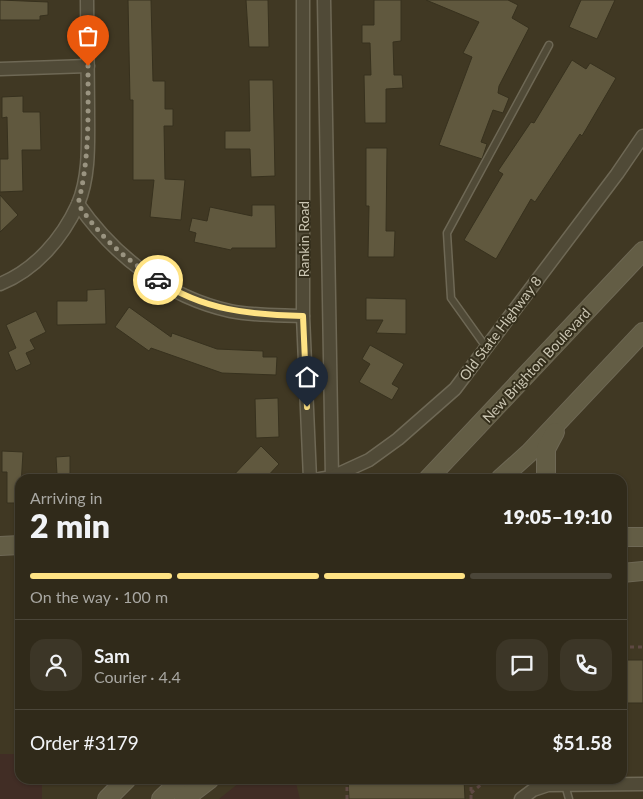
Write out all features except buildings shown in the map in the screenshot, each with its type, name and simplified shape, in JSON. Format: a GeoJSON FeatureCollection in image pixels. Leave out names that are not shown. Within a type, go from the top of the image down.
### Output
{"type":"FeatureCollection","features":[{"type":"Feature","properties":{"kind":"main road","name":"New Brighton Boulevard"},"geometry":{"type":"LineString","coordinates":[[433,474],[643,251]]}},
{"type":"Feature","properties":{"kind":"main road"},"geometry":{"type":"LineString","coordinates":[[506,474],[529,453],[643,332]]}},
{"type":"Feature","properties":{"kind":"main road"},"geometry":{"type":"LineString","coordinates":[[546,474],[546,449],[562,418]]}},
{"type":"Feature","properties":{"kind":"main road"},"geometry":{"type":"LineString","coordinates":[[0,546],[15,546]]}},
{"type":"Feature","properties":{"kind":"main road"},"geometry":{"type":"LineString","coordinates":[[627,567],[643,567]]}},
{"type":"Feature","properties":{"kind":"main road"},"geometry":{"type":"LineString","coordinates":[[627,573],[643,571]]}},
{"type":"Feature","properties":{"kind":"main road"},"geometry":{"type":"LineString","coordinates":[[106,799],[122,784]]}},
{"type":"Feature","properties":{"kind":"main road"},"geometry":{"type":"LineString","coordinates":[[161,799],[177,784]]}},
{"type":"Feature","properties":{"kind":"main road"},"geometry":{"type":"LineString","coordinates":[[184,799],[204,784]]}},
{"type":"Feature","properties":{"kind":"street"},"geometry":{"type":"LineString","coordinates":[[0,284],[12,279],[38,260],[60,236],[78,204],[85,178],[88,146],[87,0]]}},
{"type":"Feature","properties":{"kind":"street","name":"Rankin Road"},"geometry":{"type":"LineString","coordinates":[[303,0],[303,316],[310,474]]}},
{"type":"Feature","properties":{"kind":"street","name":"Rankin Road"},"geometry":{"type":"LineString","coordinates":[[324,0],[326,474]]}},
{"type":"Feature","properties":{"kind":"street"},"geometry":{"type":"LineString","coordinates":[[0,69],[88,66]]}},
{"type":"Feature","properties":{"kind":"street","name":"Old State Highway 8"},"geometry":{"type":"LineString","coordinates":[[336,474],[369,460],[398,439],[455,389],[618,174],[643,136]]}},
{"type":"Feature","properties":{"kind":"street"},"geometry":{"type":"LineString","coordinates":[[78,204],[95,228],[116,250],[168,287],[199,302],[232,311],[303,316]]}},
{"type":"Feature","properties":{"kind":"street"},"geometry":{"type":"LineString","coordinates":[[520,799],[533,790],[548,785],[643,784]]}},
{"type":"Feature","properties":{"kind":"lane"},"geometry":{"type":"LineString","coordinates":[[486,347],[451,298],[447,233],[549,45]]}},
{"type":"Feature","properties":{"kind":"lane"},"geometry":{"type":"LineString","coordinates":[[565,784],[569,799]]}},
{"type":"Feature","properties":{"kind":"path"},"geometry":{"type":"LineString","coordinates":[[627,648],[643,647]]}},
{"type":"Feature","properties":{"kind":"path"},"geometry":{"type":"LineString","coordinates":[[347,784],[347,799]]}},
{"type":"Feature","properties":{"kind":"path"},"geometry":{"type":"LineString","coordinates":[[471,784],[471,799]]}},
{"type":"Feature","properties":{"kind":"path"},"geometry":{"type":"LineString","coordinates":[[471,793],[482,784]]}},
{"type":"Feature","properties":{"kind":"shaded area"},"geometry":{"type":"Polygon","coordinates":[[[0,754],[15,754],[15,784],[42,784],[42,799],[0,799],[0,754]]]}},
{"type":"Feature","properties":{"kind":"shaded area"},"geometry":{"type":"Polygon","coordinates":[[[238,784],[296,784],[300,799],[219,799],[238,784]]]}},
{"type":"Feature","properties":{"kind":"way so far"},"geometry":{"type":"LineString","coordinates":[[88,66],[88,146],[85,178],[78,204],[95,228],[116,250],[158,280]]}},
{"type":"Feature","properties":{"kind":"route"},"geometry":{"type":"LineString","coordinates":[[158,280],[199,302],[232,311],[266,315],[303,316],[307,407]]}}]}
